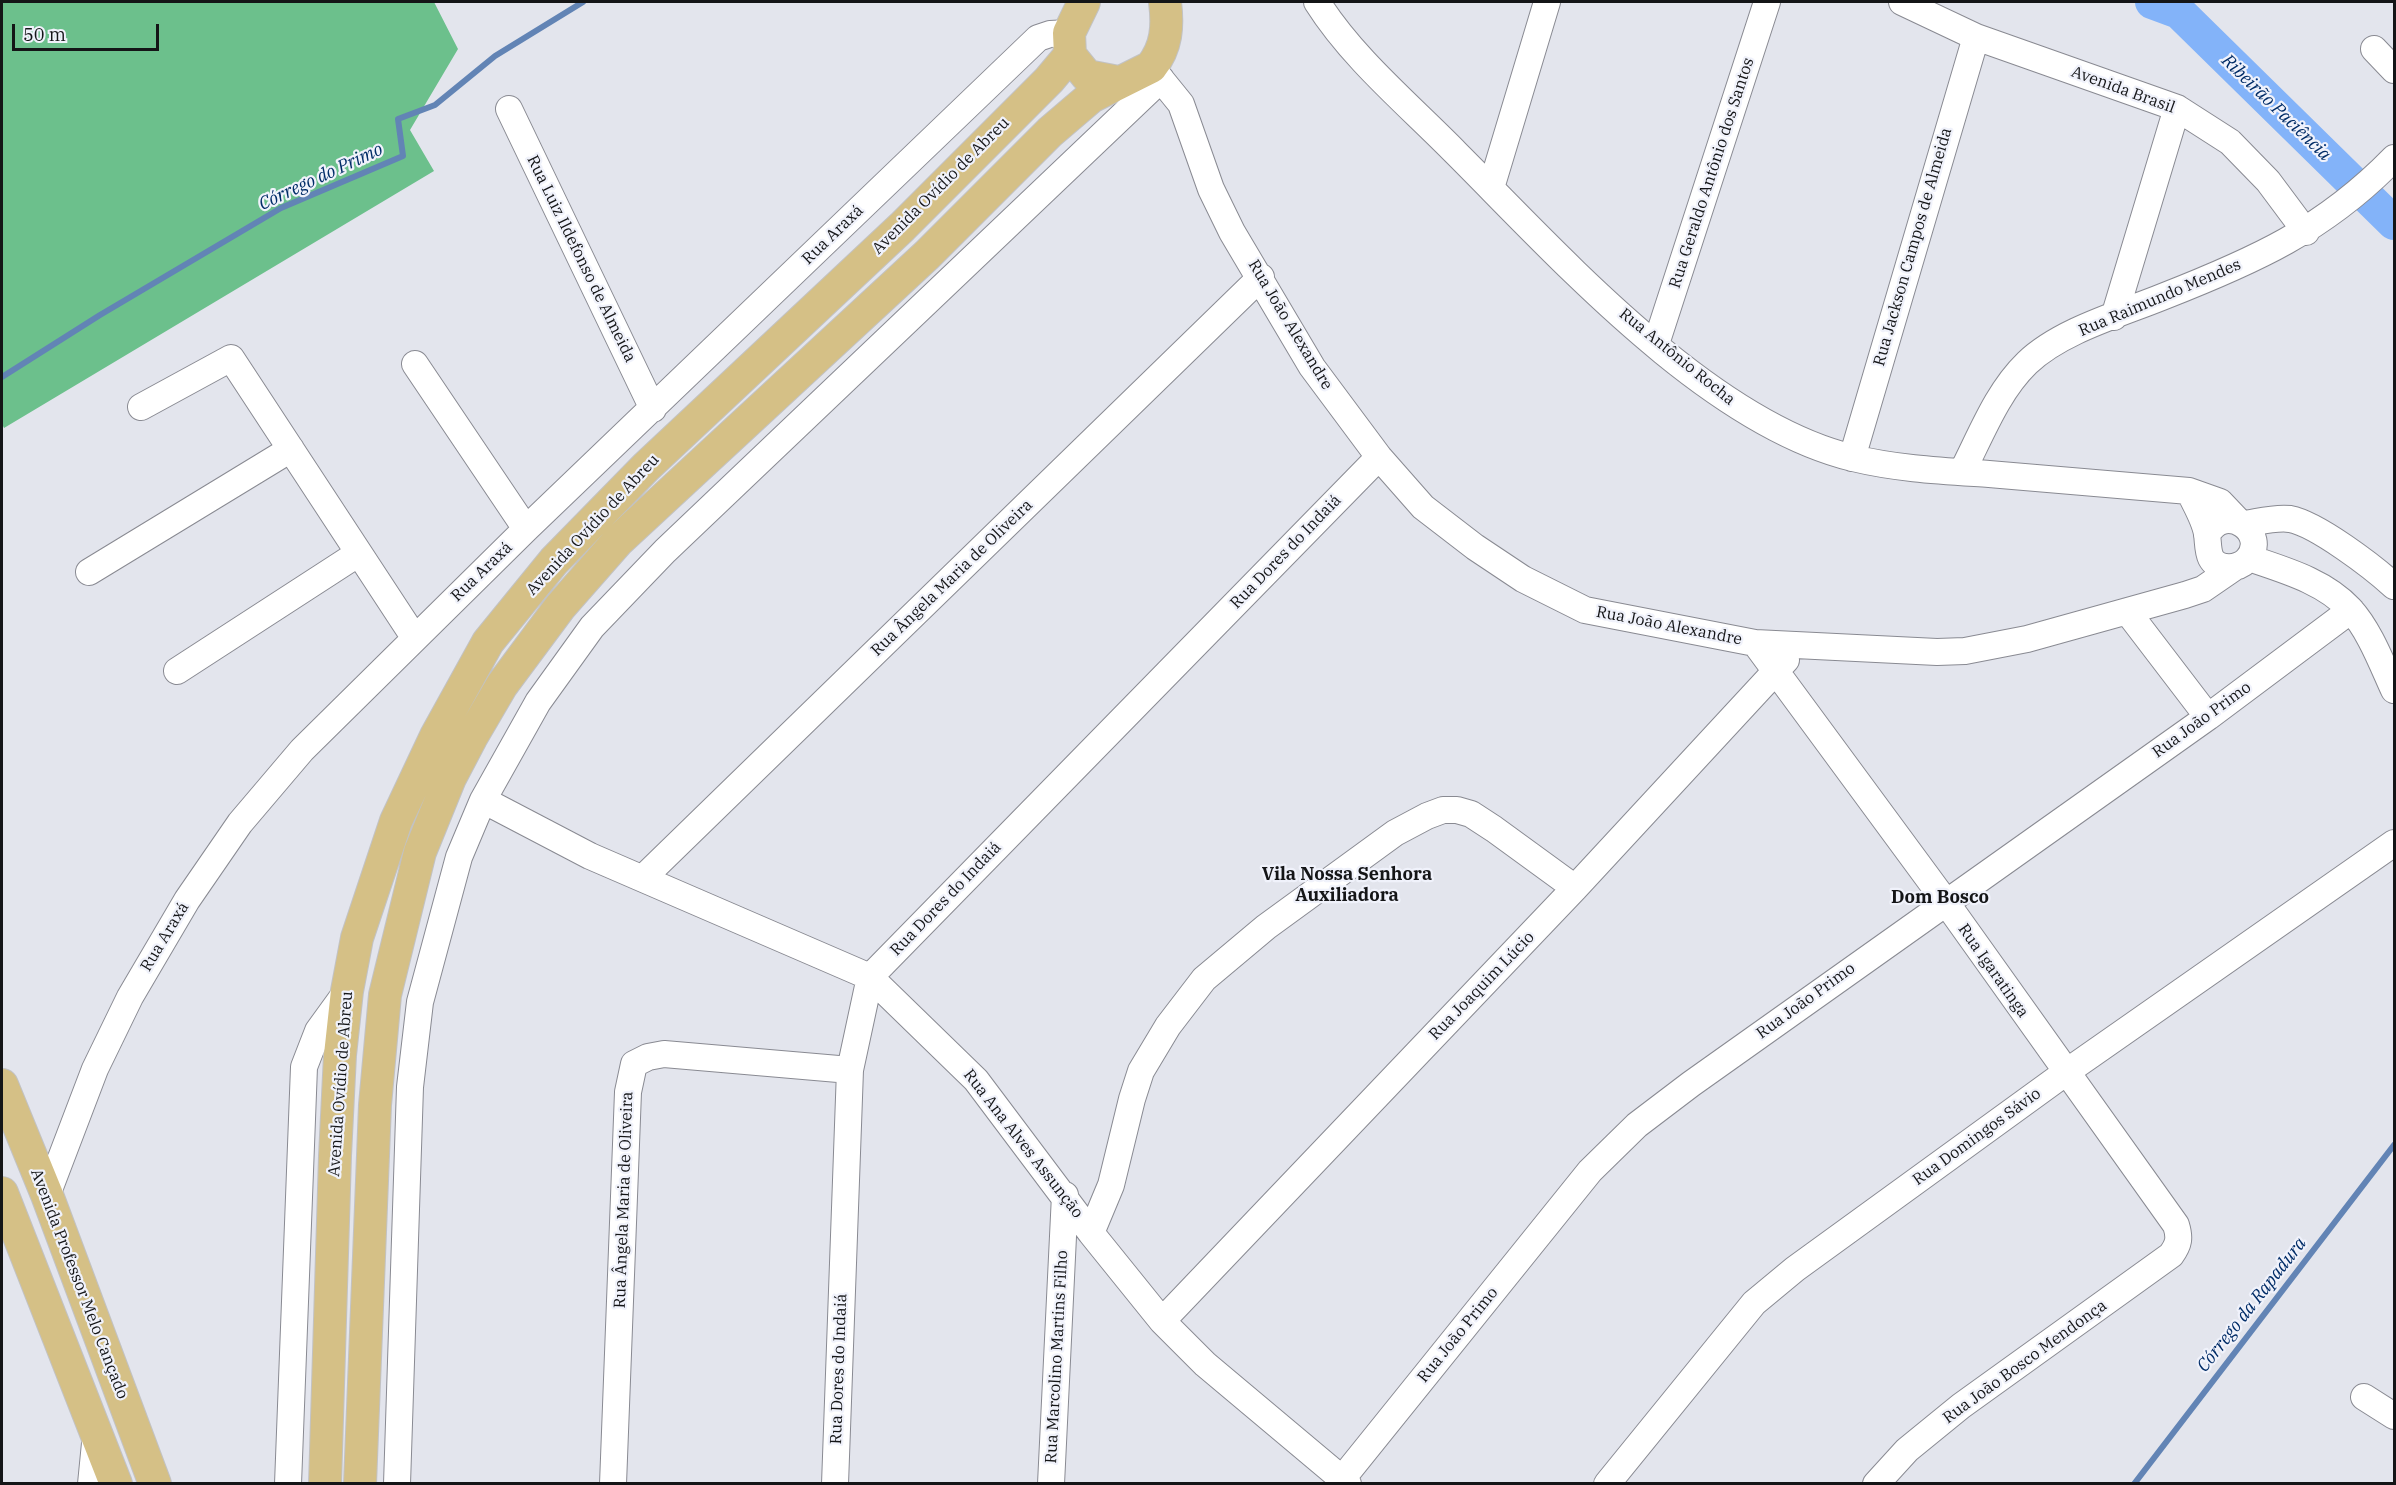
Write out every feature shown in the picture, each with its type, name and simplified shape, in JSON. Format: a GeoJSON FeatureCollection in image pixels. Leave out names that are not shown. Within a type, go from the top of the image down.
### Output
{"type":"FeatureCollection","features":[{"type":"Feature","properties":{"kind":"main road"},"geometry":{"type":"LineString","coordinates":[[1084,2],[1069,44],[1088,76],[1118,82],[1156,73],[1158,58],[1168,31],[1165,2]]}},
{"type":"Feature","properties":{"kind":"main road","name":"Avenida Ovídio de Abreu"},"geometry":{"type":"LineString","coordinates":[[325,1484],[340,1055],[347,991],[357,938],[396,821],[436,736],[488,642],[554,561],[646,467],[902,227],[1049,80],[1069,44]]}},
{"type":"Feature","properties":{"kind":"main road","name":"Avenida Ovídio de Abreu"},"geometry":{"type":"LineString","coordinates":[[360,1484],[375,1105],[385,995],[420,852],[450,778],[502,685],[560,607],[618,541],[927,255],[1050,132],[1091,97],[1118,82]]}},
{"type":"Feature","properties":{"kind":"main road","name":"Avenida Professor Melo Cançado"},"geometry":{"type":"LineString","coordinates":[[2,1085],[155,1484]]}},
{"type":"Feature","properties":{"kind":"main road"},"geometry":{"type":"LineString","coordinates":[[2,1193],[10,1238],[96,1431],[116,1484]]}},
{"type":"Feature","properties":{"kind":"main road"},"geometry":{"type":"LineString","coordinates":[[334,1228],[370,1232]]}},
{"type":"Feature","properties":{"kind":"street","name":"Rua Antônio Rocha"},"geometry":{"type":"LineString","coordinates":[[1317,2],[1326,17],[1368,65],[1597,292],[1656,344],[1726,400],[1783,433],[1852,458],[1906,468],[2189,491],[2220,502],[2241,523]]}},
{"type":"Feature","properties":{"kind":"street"},"geometry":{"type":"LineString","coordinates":[[1491,188],[1547,2]]}},
{"type":"Feature","properties":{"kind":"street","name":"Rua Geraldo Antônio dos Santos"},"geometry":{"type":"LineString","coordinates":[[1656,344],[1767,2]]}},
{"type":"Feature","properties":{"kind":"street","name":"Avenida Brasil"},"geometry":{"type":"LineString","coordinates":[[1902,2],[1976,37],[2177,108],[2230,142],[2268,181],[2306,232]]}},
{"type":"Feature","properties":{"kind":"street","name":"Rua Araxá"},"geometry":{"type":"LineString","coordinates":[[46,1195],[95,1069],[130,997],[187,900],[240,823],[302,750],[414,637],[1038,38],[1050,34],[1069,44]]}},
{"type":"Feature","properties":{"kind":"street","name":"Rua Jackson Campos de Almeida"},"geometry":{"type":"LineString","coordinates":[[1852,458],[1976,37]]}},
{"type":"Feature","properties":{"kind":"street"},"geometry":{"type":"LineString","coordinates":[[2374,49],[2394,70]]}},
{"type":"Feature","properties":{"kind":"street","name":"Rua João Alexandre"},"geometry":{"type":"LineString","coordinates":[[1156,73],[1181,104],[1211,189],[1232,232],[1261,277],[1312,367],[1378,457],[1423,507],[1475,547],[1523,579],[1575,605],[1638,622],[1755,643],[1965,651],[2027,639],[2203,589],[2242,562]]}},
{"type":"Feature","properties":{"kind":"street"},"geometry":{"type":"LineString","coordinates":[[397,1484],[410,1087],[420,1002],[459,857],[483,800],[538,702],[592,627],[665,551],[1156,73]]}},
{"type":"Feature","properties":{"kind":"street"},"geometry":{"type":"LineString","coordinates":[[2114,316],[2177,108]]}},
{"type":"Feature","properties":{"kind":"street","name":"Rua Luiz Ildefonso de Almeida"},"geometry":{"type":"LineString","coordinates":[[509,109],[653,409]]}},
{"type":"Feature","properties":{"kind":"street","name":"Rua Raimundo Mendes"},"geometry":{"type":"LineString","coordinates":[[1962,472],[2006,387],[2029,362],[2059,340],[2232,270],[2306,232],[2333,212],[2389,163]]}},
{"type":"Feature","properties":{"kind":"street","name":"Rua Ângela Maria de Oliveira"},"geometry":{"type":"LineString","coordinates":[[643,878],[1261,277]]}},
{"type":"Feature","properties":{"kind":"street"},"geometry":{"type":"LineString","coordinates":[[141,407],[231,358],[414,637]]}},
{"type":"Feature","properties":{"kind":"street"},"geometry":{"type":"LineString","coordinates":[[415,364],[526,530]]}},
{"type":"Feature","properties":{"kind":"street"},"geometry":{"type":"LineString","coordinates":[[89,572],[291,449]]}},
{"type":"Feature","properties":{"kind":"street","name":"Rua Dores do Indaiá"},"geometry":{"type":"LineString","coordinates":[[836,1484],[850,1070],[870,977],[1378,457]]}},
{"type":"Feature","properties":{"kind":"street"},"geometry":{"type":"LineString","coordinates":[[2189,491],[2207,535]]}},
{"type":"Feature","properties":{"kind":"street"},"geometry":{"type":"LineString","coordinates":[[2394,586],[2372,567],[2307,526],[2290,519],[2241,523],[2223,521],[2213,526],[2207,535],[2209,556],[2220,566],[2242,562],[2304,577],[2330,592],[2351,610],[2367,634],[2394,690]]}},
{"type":"Feature","properties":{"kind":"street"},"geometry":{"type":"LineString","coordinates":[[2241,523],[2253,540],[2242,562]]}},
{"type":"Feature","properties":{"kind":"street"},"geometry":{"type":"LineString","coordinates":[[177,671],[359,553]]}},
{"type":"Feature","properties":{"kind":"street","name":"Rua João Primo"},"geometry":{"type":"LineString","coordinates":[[1345,1481],[1590,1171],[1637,1125],[1945,901],[2208,717],[2351,610]]}},
{"type":"Feature","properties":{"kind":"street"},"geometry":{"type":"LineString","coordinates":[[2127,611],[2208,717]]}},
{"type":"Feature","properties":{"kind":"street","name":"Rua Igaratinga"},"geometry":{"type":"LineString","coordinates":[[1755,643],[1945,901],[2065,1073],[2176,1225],[2178,1245]]}},
{"type":"Feature","properties":{"kind":"street","name":"Rua Joaquim Lúcio"},"geometry":{"type":"LineString","coordinates":[[1162,1321],[1575,888],[1798,646]]}},
{"type":"Feature","properties":{"kind":"street","name":"Rua Ana Alves Assunção"},"geometry":{"type":"LineString","coordinates":[[483,800],[590,856],[870,977],[976,1080],[1065,1195],[1091,1233],[1162,1321],[1205,1364],[1345,1481]]}},
{"type":"Feature","properties":{"kind":"street"},"geometry":{"type":"LineString","coordinates":[[1091,1233],[1111,1185],[1132,1099],[1142,1071],[1168,1026],[1213,972],[1266,927],[1395,833],[1443,810],[1456,810],[1471,814],[1575,888]]}},
{"type":"Feature","properties":{"kind":"street","name":"Rua Domingos Sávio"},"geometry":{"type":"LineString","coordinates":[[1607,1484],[1754,1303],[1795,1269],[2065,1073],[2394,843]]}},
{"type":"Feature","properties":{"kind":"street"},"geometry":{"type":"LineString","coordinates":[[288,1484],[304,1067],[318,1031],[347,991]]}},
{"type":"Feature","properties":{"kind":"street"},"geometry":{"type":"LineString","coordinates":[[385,995],[420,1002]]}},
{"type":"Feature","properties":{"kind":"street","name":"Rua Ângela Maria de Oliveira"},"geometry":{"type":"LineString","coordinates":[[613,1484],[628,1092],[634,1064],[648,1057],[664,1054],[850,1070]]}},
{"type":"Feature","properties":{"kind":"street","name":"Rua Marcolino Martins Filho"},"geometry":{"type":"LineString","coordinates":[[1051,1484],[1065,1195]]}},
{"type":"Feature","properties":{"kind":"street","name":"Rua João Bosco Mendonça"},"geometry":{"type":"LineString","coordinates":[[1876,1484],[1907,1450],[1961,1406],[2171,1255],[2178,1245]]}},
{"type":"Feature","properties":{"kind":"street"},"geometry":{"type":"LineString","coordinates":[[2364,1397],[2394,1416]]}},
{"type":"Feature","properties":{"kind":"street"},"geometry":{"type":"LineString","coordinates":[[92,1484],[96,1431]]}},
{"type":"Feature","properties":{"kind":"green space"},"geometry":{"type":"Polygon","coordinates":[[[2,2],[434,2],[458,49],[410,130],[434,171],[4,428],[2,424],[2,2]]]}},
{"type":"Feature","properties":{"kind":"waterway","name":"Córrego do Primo"},"geometry":{"type":"LineString","coordinates":[[2,377],[100,315],[281,208],[403,156],[398,119],[435,105],[495,56],[583,2]]}},
{"type":"Feature","properties":{"kind":"waterway","name":"Ribeirão Paciência"},"geometry":{"type":"LineString","coordinates":[[2152,2],[2179,12],[2394,223]]}},
{"type":"Feature","properties":{"kind":"waterway","name":"Córrego da Rapadura"},"geometry":{"type":"LineString","coordinates":[[2134,1484],[2394,1145]]}},
{"type":"Feature","properties":{"kind":"district","name":"Vila Nossa Senhora Auxiliadora"},"geometry":{"type":"Point","coordinates":[1347,885]}},
{"type":"Feature","properties":{"kind":"district","name":"Dom Bosco"},"geometry":{"type":"Point","coordinates":[1940,898]}}]}
